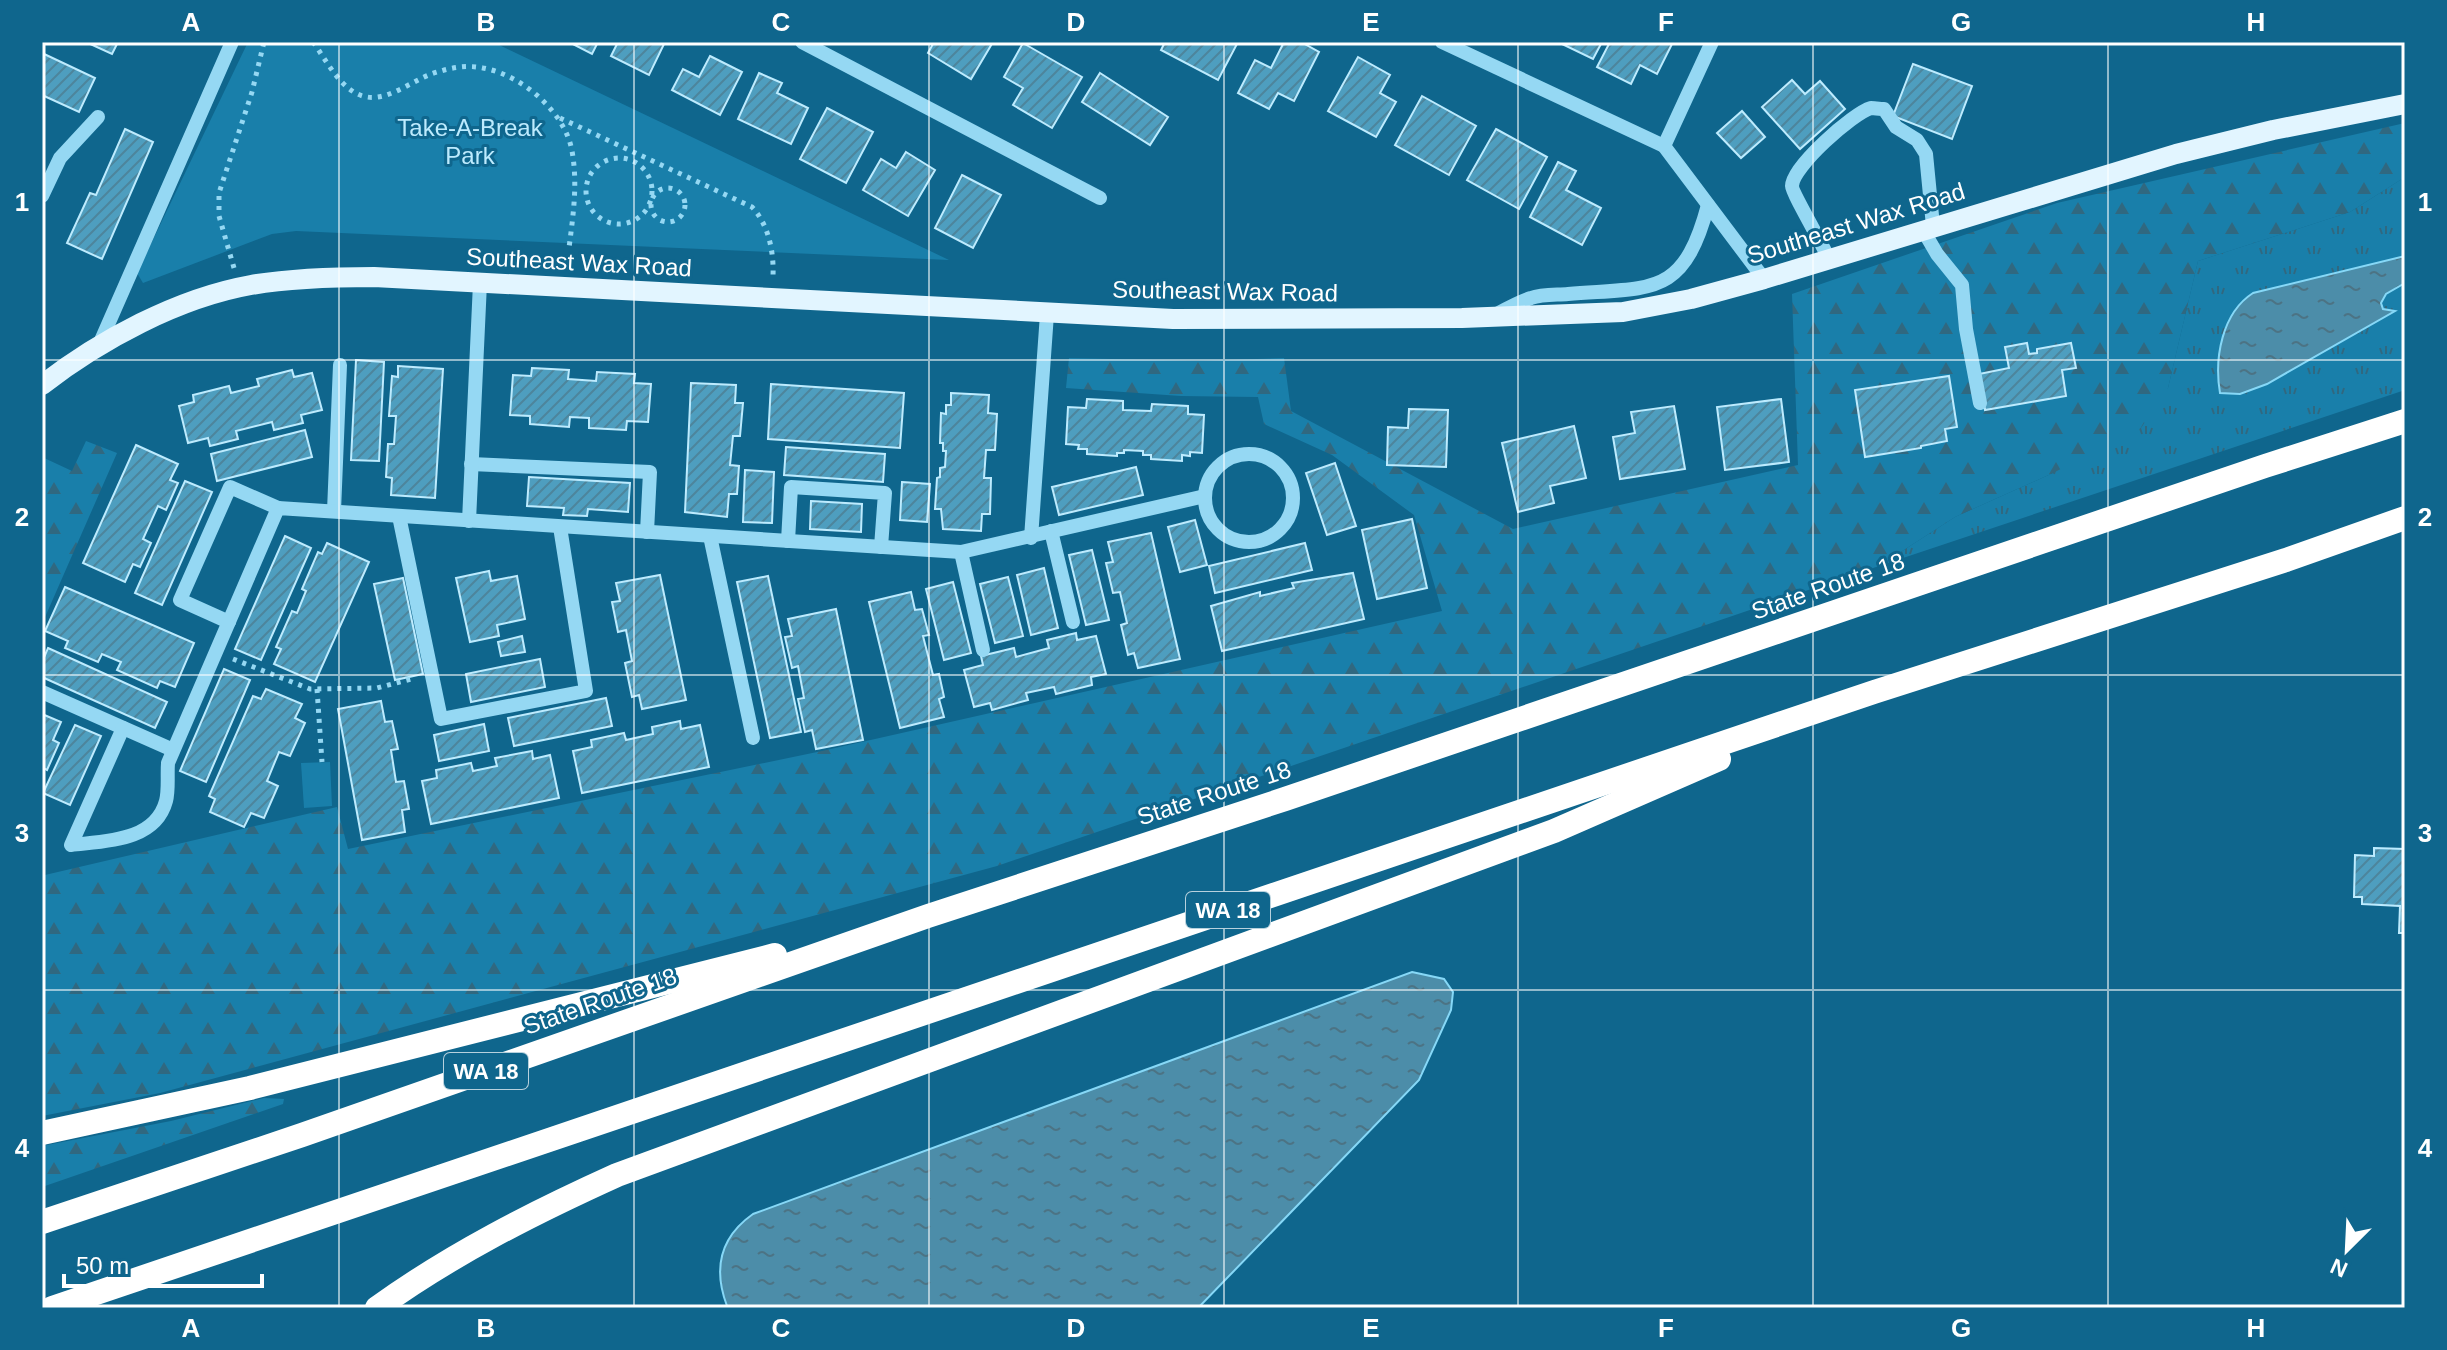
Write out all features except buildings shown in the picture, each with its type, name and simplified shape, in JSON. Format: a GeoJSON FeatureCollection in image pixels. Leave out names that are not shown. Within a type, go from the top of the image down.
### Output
{"type":"FeatureCollection","features":[{"type":"Feature","properties":{"kind":"highway","name":"State Route 18"},"geometry":{"type":"LineString","coordinates":[[42,1222],[302,1135],[928,916],[1285,799],[2405,421]]}},
{"type":"Feature","properties":{"kind":"highway","name":"WA 18"},"geometry":{"type":"LineString","coordinates":[[52,1308],[1874,692],[2286,560],[2405,518]]}},
{"type":"Feature","properties":{"kind":"highway"},"geometry":{"type":"LineString","coordinates":[[377,1308],[421,1276],[541,1209],[617,1175],[1554,831],[1874,692]]}},
{"type":"Feature","properties":{"kind":"highway"},"geometry":{"type":"LineString","coordinates":[[42,1133],[250,1088],[928,916]]}},
{"type":"Feature","properties":{"kind":"main road","name":"Southeast Wax Road"},"geometry":{"type":"LineString","coordinates":[[42,385],[99,345],[191,303],[240,288],[322,277],[374,277],[1173,319],[1489,317],[1623,312],[1691,299],[1764,279],[2176,154],[2273,130],[2405,104]]}},
{"type":"Feature","properties":{"kind":"street"},"geometry":{"type":"LineString","coordinates":[[99,345],[232,42]]}},
{"type":"Feature","properties":{"kind":"street"},"geometry":{"type":"LineString","coordinates":[[802,42],[1100,198]]}},
{"type":"Feature","properties":{"kind":"street"},"geometry":{"type":"LineString","coordinates":[[1442,42],[1664,146],[1764,279]]}},
{"type":"Feature","properties":{"kind":"street"},"geometry":{"type":"LineString","coordinates":[[1664,146],[1712,42]]}},
{"type":"Feature","properties":{"kind":"street"},"geometry":{"type":"LineString","coordinates":[[1829,259],[1821,239],[1794,196],[1792,181],[1796,171],[1853,118],[1872,108],[1884,109],[1896,127],[1917,140],[1926,154],[1928,228],[1937,254],[1962,285],[1966,329],[1980,403]]}},
{"type":"Feature","properties":{"kind":"street"},"geometry":{"type":"LineString","coordinates":[[42,196],[60,158],[98,117]]}},
{"type":"Feature","properties":{"kind":"street"},"geometry":{"type":"LineString","coordinates":[[1489,317],[1533,297],[1648,288],[1673,275],[1688,260],[1701,232],[1708,205]]}},
{"type":"Feature","properties":{"kind":"street"},"geometry":{"type":"LineString","coordinates":[[469,521],[480,283]]}},
{"type":"Feature","properties":{"kind":"street"},"geometry":{"type":"LineString","coordinates":[[1031,538],[1047,314]]}},
{"type":"Feature","properties":{"kind":"street"},"geometry":{"type":"LineString","coordinates":[[334,511],[340,365]]}},
{"type":"Feature","properties":{"kind":"street"},"geometry":{"type":"LineString","coordinates":[[1257,455],[1283,469],[1293,497],[1285,524],[1275,534],[1249,542],[1223,533],[1213,523],[1205,496],[1208,482],[1216,469],[1228,459],[1257,455]]}},
{"type":"Feature","properties":{"kind":"street"},"geometry":{"type":"LineString","coordinates":[[471,464],[650,472],[647,532]]}},
{"type":"Feature","properties":{"kind":"street"},"geometry":{"type":"LineString","coordinates":[[229,622],[180,600],[230,487],[278,508],[961,552],[1205,496]]}},
{"type":"Feature","properties":{"kind":"street"},"geometry":{"type":"LineString","coordinates":[[788,541],[791,487],[885,493],[881,547]]}},
{"type":"Feature","properties":{"kind":"street"},"geometry":{"type":"LineString","coordinates":[[123,728],[71,845],[130,838],[154,822],[166,801],[168,763],[173,750],[278,508]]}},
{"type":"Feature","properties":{"kind":"street"},"geometry":{"type":"LineString","coordinates":[[399,516],[441,719],[586,691],[560,527]]}},
{"type":"Feature","properties":{"kind":"street"},"geometry":{"type":"LineString","coordinates":[[1051,531],[1073,622]]}},
{"type":"Feature","properties":{"kind":"street"},"geometry":{"type":"LineString","coordinates":[[710,536],[753,738]]}},
{"type":"Feature","properties":{"kind":"street"},"geometry":{"type":"LineString","coordinates":[[961,552],[983,650]]}},
{"type":"Feature","properties":{"kind":"street"},"geometry":{"type":"LineString","coordinates":[[42,692],[173,750]]}},
{"type":"Feature","properties":{"kind":"path"},"geometry":{"type":"LineString","coordinates":[[240,288],[219,216],[219,193],[252,92],[264,42]]}},
{"type":"Feature","properties":{"kind":"path"},"geometry":{"type":"LineString","coordinates":[[313,42],[351,93],[369,98],[380,97],[438,71],[461,67],[484,68],[511,78],[536,94],[567,130],[572,151],[576,192],[569,248]]}},
{"type":"Feature","properties":{"kind":"path"},"geometry":{"type":"LineString","coordinates":[[555,116],[752,207],[764,223],[774,257],[772,288],[765,299]]}},
{"type":"Feature","properties":{"kind":"path"},"geometry":{"type":"LineString","coordinates":[[651,202],[649,177],[642,166],[631,160],[618,158],[605,161],[588,180],[589,205],[608,222],[621,224],[634,221],[644,213],[651,202],[658,191],[671,187],[682,194],[685,208],[678,219],[665,222],[654,215],[651,202]]}},
{"type":"Feature","properties":{"kind":"path"},"geometry":{"type":"LineString","coordinates":[[576,192],[587,192]]}},
{"type":"Feature","properties":{"kind":"path"},"geometry":{"type":"LineString","coordinates":[[216,651],[299,686],[317,689],[377,688],[432,674]]}},
{"type":"Feature","properties":{"kind":"path"},"geometry":{"type":"LineString","coordinates":[[317,689],[322,762]]}},
{"type":"Feature","properties":{"kind":"green space","name":"Take-A-Break Park"},"geometry":{"type":"Polygon","coordinates":[[[248,42],[493,42],[949,260],[296,231],[272,234],[143,283],[137,273],[248,42]]]}},
{"type":"Feature","properties":{"kind":"green space"},"geometry":{"type":"Polygon","coordinates":[[[2405,123],[2405,177],[2350,212],[2198,261],[2168,388],[2141,428],[2053,473],[1955,517],[1879,566],[997,866],[160,1093],[42,1116],[42,873],[45,875],[337,807],[348,849],[822,751],[1442,611],[1414,515],[1332,455],[1264,424],[1258,397],[1181,396],[1066,388],[1069,358],[1197,361],[1284,358],[1291,411],[1513,529],[1798,465],[1792,294],[2057,203],[2405,123]]]}},
{"type":"Feature","properties":{"kind":"green space"},"geometry":{"type":"Polygon","coordinates":[[[2405,177],[2405,390],[1879,566],[1955,517],[2053,473],[2168,388],[2198,261],[2350,212],[2405,177]]]}},
{"type":"Feature","properties":{"kind":"green space"},"geometry":{"type":"Polygon","coordinates":[[[86,441],[117,453],[42,624],[42,457],[72,471],[86,441]]]}},
{"type":"Feature","properties":{"kind":"green space"},"geometry":{"type":"Polygon","coordinates":[[[330,762],[332,806],[304,808],[301,763],[330,762]]]}},
{"type":"Feature","properties":{"kind":"green space"},"geometry":{"type":"Polygon","coordinates":[[[264,1098],[284,1099],[283,1104],[42,1187],[42,1146],[171,1121],[264,1098]]]}},
{"type":"Feature","properties":{"kind":"water"},"geometry":{"type":"Polygon","coordinates":[[[2405,256],[2405,283],[2386,294],[2381,303],[2383,309],[2395,311],[2267,384],[2240,394],[2220,393],[2218,365],[2227,324],[2242,302],[2253,293],[2405,256]]]}},
{"type":"Feature","properties":{"kind":"water"},"geometry":{"type":"Polygon","coordinates":[[[1412,972],[1444,979],[1453,992],[1451,1010],[1419,1080],[1198,1308],[727,1306],[720,1279],[722,1255],[733,1233],[753,1214],[1412,972]]]}}]}
